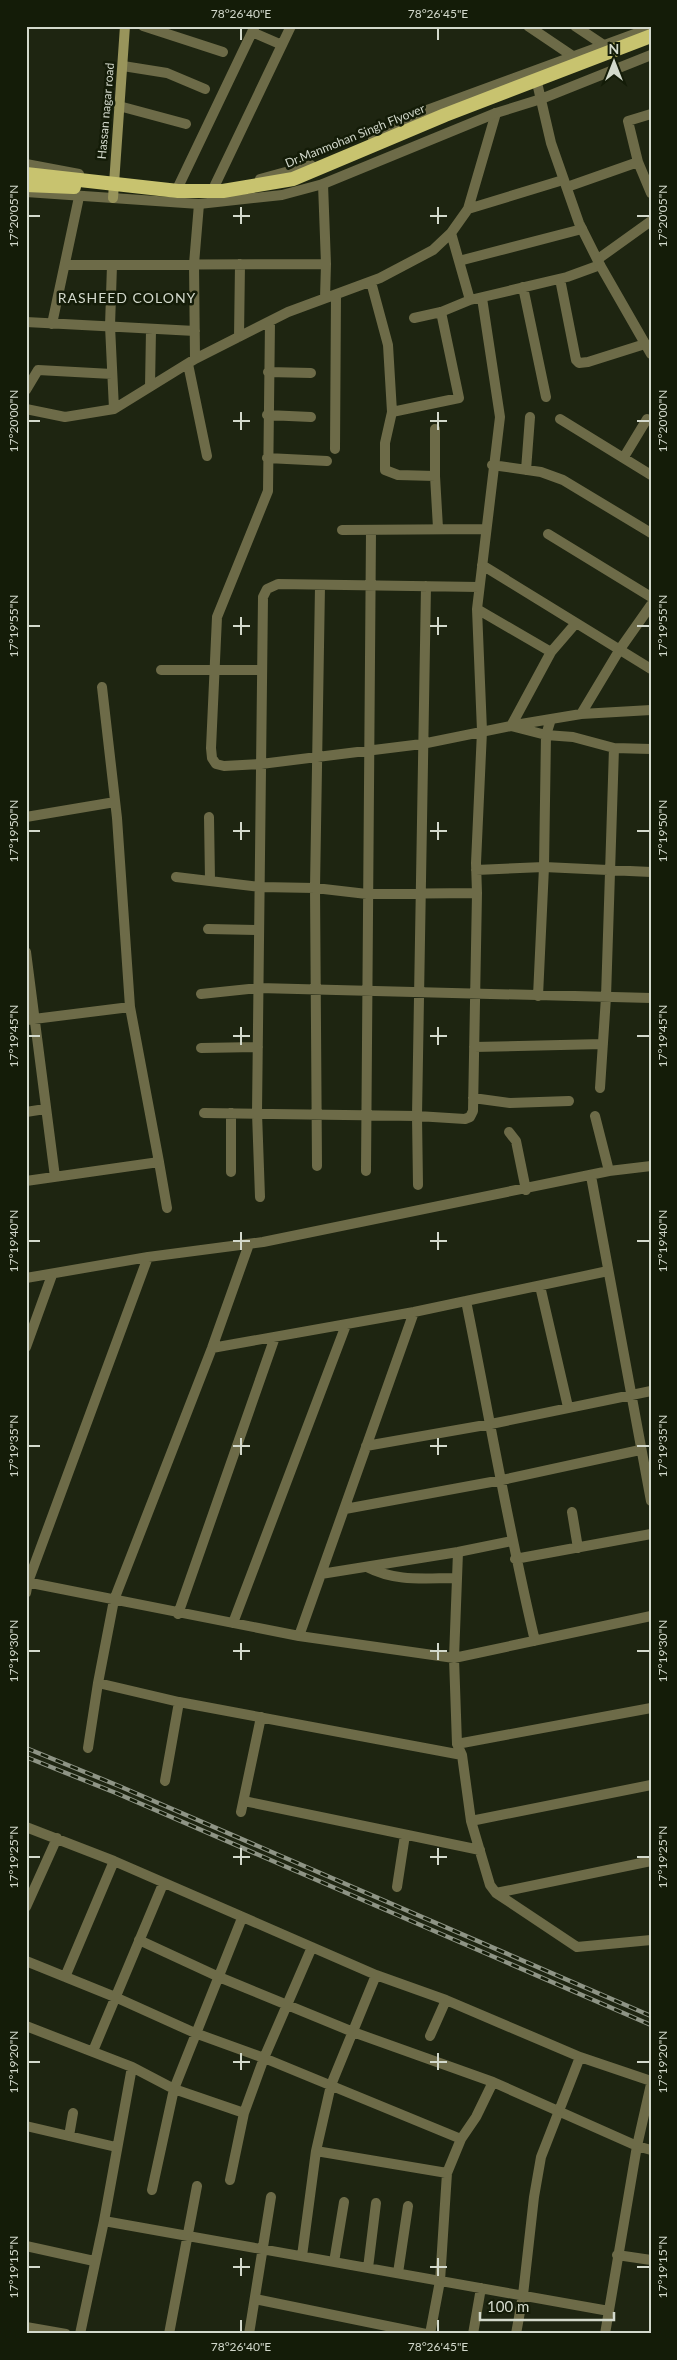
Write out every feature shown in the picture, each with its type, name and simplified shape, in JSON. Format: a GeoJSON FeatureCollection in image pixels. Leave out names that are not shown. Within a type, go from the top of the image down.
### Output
{"type":"FeatureCollection","features":[{"type":"Feature","properties":{"kind":"highway","name":"Dr.Manmohan Singh Flyover"},"geometry":{"type":"LineString","coordinates":[[26,174],[178,191],[223,191],[293,178],[445,115],[651,36]]}},
{"type":"Feature","properties":{"kind":"highway","name":"Dr.Manmohan Singh Flyover"},"geometry":{"type":"LineString","coordinates":[[26,185],[77,187],[151,195],[223,198],[286,188],[309,182],[495,104],[651,45]]}},
{"type":"Feature","properties":{"kind":"main road","name":"Hassan nagar road"},"geometry":{"type":"LineString","coordinates":[[113,198],[125,26]]}},
{"type":"Feature","properties":{"kind":"street"},"geometry":{"type":"LineString","coordinates":[[143,26],[223,52]]}},
{"type":"Feature","properties":{"kind":"street"},"geometry":{"type":"LineString","coordinates":[[215,186],[291,26]]}},
{"type":"Feature","properties":{"kind":"street"},"geometry":{"type":"LineString","coordinates":[[528,26],[574,57]]}},
{"type":"Feature","properties":{"kind":"street"},"geometry":{"type":"LineString","coordinates":[[575,26],[602,44]]}},
{"type":"Feature","properties":{"kind":"street"},"geometry":{"type":"LineString","coordinates":[[26,164],[114,181],[179,186],[215,186],[253,180],[304,168],[381,135],[419,113],[574,57],[602,44],[651,28]]}},
{"type":"Feature","properties":{"kind":"street"},"geometry":{"type":"LineString","coordinates":[[179,186],[253,29],[282,45]]}},
{"type":"Feature","properties":{"kind":"street"},"geometry":{"type":"LineString","coordinates":[[26,192],[199,204],[282,195],[323,184],[496,113],[541,99],[651,55]]}},
{"type":"Feature","properties":{"kind":"street"},"geometry":{"type":"LineString","coordinates":[[123,66],[167,73],[204,89]]}},
{"type":"Feature","properties":{"kind":"street"},"geometry":{"type":"LineString","coordinates":[[534,71],[551,143],[582,229],[651,354]]}},
{"type":"Feature","properties":{"kind":"street"},"geometry":{"type":"LineString","coordinates":[[119,106],[186,124]]}},
{"type":"Feature","properties":{"kind":"street"},"geometry":{"type":"LineString","coordinates":[[26,409],[65,417],[114,410],[191,361],[240,336],[288,312],[371,282],[433,250],[451,233],[468,209],[496,113]]}},
{"type":"Feature","properties":{"kind":"street"},"geometry":{"type":"LineString","coordinates":[[651,114],[628,121],[638,162],[651,193]]}},
{"type":"Feature","properties":{"kind":"street"},"geometry":{"type":"LineString","coordinates":[[468,209],[638,162]]}},
{"type":"Feature","properties":{"kind":"street"},"geometry":{"type":"LineString","coordinates":[[323,184],[326,264],[325,298]]}},
{"type":"Feature","properties":{"kind":"street"},"geometry":{"type":"LineString","coordinates":[[52,324],[79,197]]}},
{"type":"Feature","properties":{"kind":"street"},"geometry":{"type":"LineString","coordinates":[[199,204],[194,264],[195,331],[191,361],[207,456]]}},
{"type":"Feature","properties":{"kind":"street"},"geometry":{"type":"LineString","coordinates":[[414,318],[441,312],[470,300],[560,278],[599,262],[651,221]]}},
{"type":"Feature","properties":{"kind":"street"},"geometry":{"type":"LineString","coordinates":[[459,261],[582,229]]}},
{"type":"Feature","properties":{"kind":"street"},"geometry":{"type":"LineString","coordinates":[[451,233],[470,300]]}},
{"type":"Feature","properties":{"kind":"street"},"geometry":{"type":"LineString","coordinates":[[240,264],[240,336]]}},
{"type":"Feature","properties":{"kind":"street"},"geometry":{"type":"LineString","coordinates":[[65,265],[326,264]]}},
{"type":"Feature","properties":{"kind":"street"},"geometry":{"type":"LineString","coordinates":[[112,265],[110,326],[114,410]]}},
{"type":"Feature","properties":{"kind":"street"},"geometry":{"type":"LineString","coordinates":[[560,278],[576,360],[579,363],[588,362],[645,344]]}},
{"type":"Feature","properties":{"kind":"street"},"geometry":{"type":"LineString","coordinates":[[371,282],[388,345],[392,412],[385,443],[385,470],[398,475],[435,476]]}},
{"type":"Feature","properties":{"kind":"street"},"geometry":{"type":"LineString","coordinates":[[522,287],[546,397]]}},
{"type":"Feature","properties":{"kind":"street"},"geometry":{"type":"LineString","coordinates":[[335,449],[336,295]]}},
{"type":"Feature","properties":{"kind":"street"},"geometry":{"type":"LineString","coordinates":[[204,1114],[316,1114],[465,1119],[473,1111],[476,870],[482,731],[477,609],[492,465],[500,417],[482,298]]}},
{"type":"Feature","properties":{"kind":"street"},"geometry":{"type":"LineString","coordinates":[[392,412],[459,398],[441,312]]}},
{"type":"Feature","properties":{"kind":"street"},"geometry":{"type":"LineString","coordinates":[[26,322],[195,331]]}},
{"type":"Feature","properties":{"kind":"street"},"geometry":{"type":"LineString","coordinates":[[270,322],[267,415],[268,492],[217,617],[212,758],[216,764],[224,766],[261,764],[422,744],[482,731],[581,714],[651,710]]}},
{"type":"Feature","properties":{"kind":"street"},"geometry":{"type":"LineString","coordinates":[[150,386],[151,330]]}},
{"type":"Feature","properties":{"kind":"street"},"geometry":{"type":"LineString","coordinates":[[26,390],[38,370],[112,374]]}},
{"type":"Feature","properties":{"kind":"street"},"geometry":{"type":"LineString","coordinates":[[268,372],[311,373]]}},
{"type":"Feature","properties":{"kind":"street"},"geometry":{"type":"LineString","coordinates":[[267,415],[311,417]]}},
{"type":"Feature","properties":{"kind":"street"},"geometry":{"type":"LineString","coordinates":[[526,470],[530,417]]}},
{"type":"Feature","properties":{"kind":"street"},"geometry":{"type":"LineString","coordinates":[[560,419],[651,475]]}},
{"type":"Feature","properties":{"kind":"street"},"geometry":{"type":"LineString","coordinates":[[624,457],[647,419]]}},
{"type":"Feature","properties":{"kind":"street"},"geometry":{"type":"LineString","coordinates":[[435,429],[438,528]]}},
{"type":"Feature","properties":{"kind":"street"},"geometry":{"type":"LineString","coordinates":[[267,458],[327,461]]}},
{"type":"Feature","properties":{"kind":"street"},"geometry":{"type":"LineString","coordinates":[[492,465],[541,472],[563,480],[651,533]]}},
{"type":"Feature","properties":{"kind":"street"},"geometry":{"type":"LineString","coordinates":[[342,530],[485,529]]}},
{"type":"Feature","properties":{"kind":"street"},"geometry":{"type":"LineString","coordinates":[[366,1172],[367,894],[370,750],[369,586],[371,531]]}},
{"type":"Feature","properties":{"kind":"street"},"geometry":{"type":"LineString","coordinates":[[548,534],[651,597]]}},
{"type":"Feature","properties":{"kind":"street"},"geometry":{"type":"LineString","coordinates":[[482,565],[651,669]]}},
{"type":"Feature","properties":{"kind":"street"},"geometry":{"type":"LineString","coordinates":[[260,1197],[257,1113],[263,597],[267,589],[278,584],[320,586],[479,586]]}},
{"type":"Feature","properties":{"kind":"street"},"geometry":{"type":"LineString","coordinates":[[317,1166],[316,756],[320,586]]}},
{"type":"Feature","properties":{"kind":"street"},"geometry":{"type":"LineString","coordinates":[[418,1185],[418,992],[426,586]]}},
{"type":"Feature","properties":{"kind":"street"},"geometry":{"type":"LineString","coordinates":[[581,714],[620,649],[651,605]]}},
{"type":"Feature","properties":{"kind":"street"},"geometry":{"type":"LineString","coordinates":[[477,609],[551,652]]}},
{"type":"Feature","properties":{"kind":"street"},"geometry":{"type":"LineString","coordinates":[[511,726],[551,652],[576,623]]}},
{"type":"Feature","properties":{"kind":"street"},"geometry":{"type":"LineString","coordinates":[[161,670],[262,670]]}},
{"type":"Feature","properties":{"kind":"street"},"geometry":{"type":"LineString","coordinates":[[102,687],[115,802],[130,1007],[167,1208]]}},
{"type":"Feature","properties":{"kind":"street"},"geometry":{"type":"LineString","coordinates":[[538,996],[544,867],[546,735],[551,719]]}},
{"type":"Feature","properties":{"kind":"street"},"geometry":{"type":"LineString","coordinates":[[511,726],[546,735],[573,737],[614,748],[651,749]]}},
{"type":"Feature","properties":{"kind":"street"},"geometry":{"type":"LineString","coordinates":[[600,1088],[606,997],[614,748]]}},
{"type":"Feature","properties":{"kind":"street"},"geometry":{"type":"LineString","coordinates":[[26,817],[115,802]]}},
{"type":"Feature","properties":{"kind":"street"},"geometry":{"type":"LineString","coordinates":[[209,817],[210,880]]}},
{"type":"Feature","properties":{"kind":"street"},"geometry":{"type":"LineString","coordinates":[[476,870],[544,867],[651,872]]}},
{"type":"Feature","properties":{"kind":"street"},"geometry":{"type":"LineString","coordinates":[[176,877],[260,887],[316,888],[367,894],[421,892],[477,893]]}},
{"type":"Feature","properties":{"kind":"street"},"geometry":{"type":"LineString","coordinates":[[208,929],[259,930]]}},
{"type":"Feature","properties":{"kind":"street"},"geometry":{"type":"LineString","coordinates":[[26,952],[30,1020],[55,1177]]}},
{"type":"Feature","properties":{"kind":"street"},"geometry":{"type":"LineString","coordinates":[[201,994],[259,988],[651,998]]}},
{"type":"Feature","properties":{"kind":"street"},"geometry":{"type":"LineString","coordinates":[[30,1020],[130,1007]]}},
{"type":"Feature","properties":{"kind":"street"},"geometry":{"type":"LineString","coordinates":[[474,1047],[603,1044]]}},
{"type":"Feature","properties":{"kind":"street"},"geometry":{"type":"LineString","coordinates":[[201,1048],[258,1046]]}},
{"type":"Feature","properties":{"kind":"street"},"geometry":{"type":"LineString","coordinates":[[473,1098],[510,1103],[569,1101]]}},
{"type":"Feature","properties":{"kind":"street"},"geometry":{"type":"LineString","coordinates":[[26,1112],[45,1109]]}},
{"type":"Feature","properties":{"kind":"street"},"geometry":{"type":"LineString","coordinates":[[231,1113],[231,1172]]}},
{"type":"Feature","properties":{"kind":"street"},"geometry":{"type":"LineString","coordinates":[[595,1116],[609,1171]]}},
{"type":"Feature","properties":{"kind":"street"},"geometry":{"type":"LineString","coordinates":[[509,1132],[516,1141],[526,1190]]}},
{"type":"Feature","properties":{"kind":"street"},"geometry":{"type":"LineString","coordinates":[[26,1181],[160,1162]]}},
{"type":"Feature","properties":{"kind":"street"},"geometry":{"type":"LineString","coordinates":[[26,1278],[148,1257],[249,1244],[526,1190],[609,1171],[651,1166]]}},
{"type":"Feature","properties":{"kind":"street"},"geometry":{"type":"LineString","coordinates":[[591,1176],[640,1450],[648,1477],[651,1501]]}},
{"type":"Feature","properties":{"kind":"street"},"geometry":{"type":"LineString","coordinates":[[88,1748],[114,1600],[212,1348],[249,1244]]}},
{"type":"Feature","properties":{"kind":"street"},"geometry":{"type":"LineString","coordinates":[[26,1593],[27,1582],[148,1257]]}},
{"type":"Feature","properties":{"kind":"street"},"geometry":{"type":"LineString","coordinates":[[212,1348],[414,1312],[608,1271]]}},
{"type":"Feature","properties":{"kind":"street"},"geometry":{"type":"LineString","coordinates":[[26,1347],[52,1275]]}},
{"type":"Feature","properties":{"kind":"street"},"geometry":{"type":"LineString","coordinates":[[540,1286],[568,1407]]}},
{"type":"Feature","properties":{"kind":"street"},"geometry":{"type":"LineString","coordinates":[[466,1301],[492,1424],[512,1541],[536,1641]]}},
{"type":"Feature","properties":{"kind":"street"},"geometry":{"type":"LineString","coordinates":[[299,1636],[414,1312]]}},
{"type":"Feature","properties":{"kind":"street"},"geometry":{"type":"LineString","coordinates":[[233,1623],[346,1325]]}},
{"type":"Feature","properties":{"kind":"street"},"geometry":{"type":"LineString","coordinates":[[178,1614],[275,1337]]}},
{"type":"Feature","properties":{"kind":"street"},"geometry":{"type":"LineString","coordinates":[[366,1446],[492,1424],[651,1391]]}},
{"type":"Feature","properties":{"kind":"street"},"geometry":{"type":"LineString","coordinates":[[345,1509],[502,1480],[640,1450]]}},
{"type":"Feature","properties":{"kind":"street"},"geometry":{"type":"LineString","coordinates":[[572,1512],[578,1548]]}},
{"type":"Feature","properties":{"kind":"street"},"geometry":{"type":"LineString","coordinates":[[516,1559],[651,1534]]}},
{"type":"Feature","properties":{"kind":"street"},"geometry":{"type":"LineString","coordinates":[[321,1574],[458,1552],[512,1541]]}},
{"type":"Feature","properties":{"kind":"street"},"geometry":{"type":"LineString","coordinates":[[458,1552],[454,1658],[457,1744],[462,1755],[472,1821],[490,1885],[496,1893],[577,1947],[651,1940]]}},
{"type":"Feature","properties":{"kind":"street"},"geometry":{"type":"LineString","coordinates":[[367,1567],[384,1575],[394,1577],[456,1578]]}},
{"type":"Feature","properties":{"kind":"street"},"geometry":{"type":"LineString","coordinates":[[27,1582],[178,1614],[299,1636],[454,1658],[651,1616]]}},
{"type":"Feature","properties":{"kind":"street"},"geometry":{"type":"LineString","coordinates":[[98,1683],[179,1702],[462,1755]]}},
{"type":"Feature","properties":{"kind":"street"},"geometry":{"type":"LineString","coordinates":[[165,1781],[179,1702]]}},
{"type":"Feature","properties":{"kind":"street"},"geometry":{"type":"LineString","coordinates":[[457,1744],[651,1708]]}},
{"type":"Feature","properties":{"kind":"street"},"geometry":{"type":"LineString","coordinates":[[241,1812],[261,1717]]}},
{"type":"Feature","properties":{"kind":"street"},"geometry":{"type":"LineString","coordinates":[[472,1821],[651,1785]]}},
{"type":"Feature","properties":{"kind":"street"},"geometry":{"type":"LineString","coordinates":[[244,1801],[480,1850]]}},
{"type":"Feature","properties":{"kind":"street"},"geometry":{"type":"LineString","coordinates":[[26,1827],[114,1861],[163,1884],[376,1974],[446,2000],[580,2057],[651,2083],[605,2334]]}},
{"type":"Feature","properties":{"kind":"street"},"geometry":{"type":"LineString","coordinates":[[398,1887],[405,1834]]}},
{"type":"Feature","properties":{"kind":"street"},"geometry":{"type":"LineString","coordinates":[[26,1907],[58,1838]]}},
{"type":"Feature","properties":{"kind":"street"},"geometry":{"type":"LineString","coordinates":[[65,1977],[114,1861]]}},
{"type":"Feature","properties":{"kind":"street"},"geometry":{"type":"LineString","coordinates":[[496,1893],[651,1861]]}},
{"type":"Feature","properties":{"kind":"street"},"geometry":{"type":"LineString","coordinates":[[93,2052],[163,1884]]}},
{"type":"Feature","properties":{"kind":"street"},"geometry":{"type":"LineString","coordinates":[[152,2190],[174,2089],[242,1918]]}},
{"type":"Feature","properties":{"kind":"street"},"geometry":{"type":"LineString","coordinates":[[139,1940],[219,1977],[353,2032],[494,2082],[651,2150]]}},
{"type":"Feature","properties":{"kind":"street"},"geometry":{"type":"LineString","coordinates":[[230,2180],[244,2113],[286,2003],[312,1947]]}},
{"type":"Feature","properties":{"kind":"street"},"geometry":{"type":"LineString","coordinates":[[26,1961],[195,2034],[264,2058],[461,2139]]}},
{"type":"Feature","properties":{"kind":"street"},"geometry":{"type":"LineString","coordinates":[[302,2256],[316,2151],[331,2086],[376,1974]]}},
{"type":"Feature","properties":{"kind":"street"},"geometry":{"type":"LineString","coordinates":[[430,2036],[446,2000]]}},
{"type":"Feature","properties":{"kind":"street"},"geometry":{"type":"LineString","coordinates":[[26,2026],[132,2067],[174,2089],[244,2113]]}},
{"type":"Feature","properties":{"kind":"street"},"geometry":{"type":"LineString","coordinates":[[516,2334],[523,2296],[534,2197],[541,2157],[580,2057]]}},
{"type":"Feature","properties":{"kind":"street"},"geometry":{"type":"LineString","coordinates":[[80,2334],[104,2221],[132,2067]]}},
{"type":"Feature","properties":{"kind":"street"},"geometry":{"type":"LineString","coordinates":[[255,2299],[428,2334],[440,2281],[447,2173],[461,2139],[476,2117],[494,2082]]}},
{"type":"Feature","properties":{"kind":"street"},"geometry":{"type":"LineString","coordinates":[[68,2136],[73,2113]]}},
{"type":"Feature","properties":{"kind":"street"},"geometry":{"type":"LineString","coordinates":[[26,2126],[116,2147]]}},
{"type":"Feature","properties":{"kind":"street"},"geometry":{"type":"LineString","coordinates":[[316,2151],[447,2173]]}},
{"type":"Feature","properties":{"kind":"street"},"geometry":{"type":"LineString","coordinates":[[170,2334],[197,2186]]}},
{"type":"Feature","properties":{"kind":"street"},"geometry":{"type":"LineString","coordinates":[[249,2334],[271,2197]]}},
{"type":"Feature","properties":{"kind":"street"},"geometry":{"type":"LineString","coordinates":[[334,2262],[344,2202]]}},
{"type":"Feature","properties":{"kind":"street"},"geometry":{"type":"LineString","coordinates":[[368,2268],[376,2204]]}},
{"type":"Feature","properties":{"kind":"street"},"geometry":{"type":"LineString","coordinates":[[398,2273],[408,2206]]}},
{"type":"Feature","properties":{"kind":"street"},"geometry":{"type":"LineString","coordinates":[[104,2221],[609,2311]]}},
{"type":"Feature","properties":{"kind":"street"},"geometry":{"type":"LineString","coordinates":[[26,2246],[94,2261]]}},
{"type":"Feature","properties":{"kind":"street"},"geometry":{"type":"LineString","coordinates":[[618,2255],[651,2260]]}},
{"type":"Feature","properties":{"kind":"street"},"geometry":{"type":"LineString","coordinates":[[473,2334],[481,2288]]}},
{"type":"Feature","properties":{"kind":"street"},"geometry":{"type":"LineString","coordinates":[[26,2327],[66,2334]]}},
{"type":"Feature","properties":{"kind":"railway"},"geometry":{"type":"LineString","coordinates":[[26,1748],[119,1786],[651,2016]]}},
{"type":"Feature","properties":{"kind":"railway"},"geometry":{"type":"LineString","coordinates":[[26,1757],[116,1793],[651,2025]]}},
{"type":"Feature","properties":{"kind":"district","name":"RASHEED COLONY"},"geometry":{"type":"Point","coordinates":[127,298]}}]}
